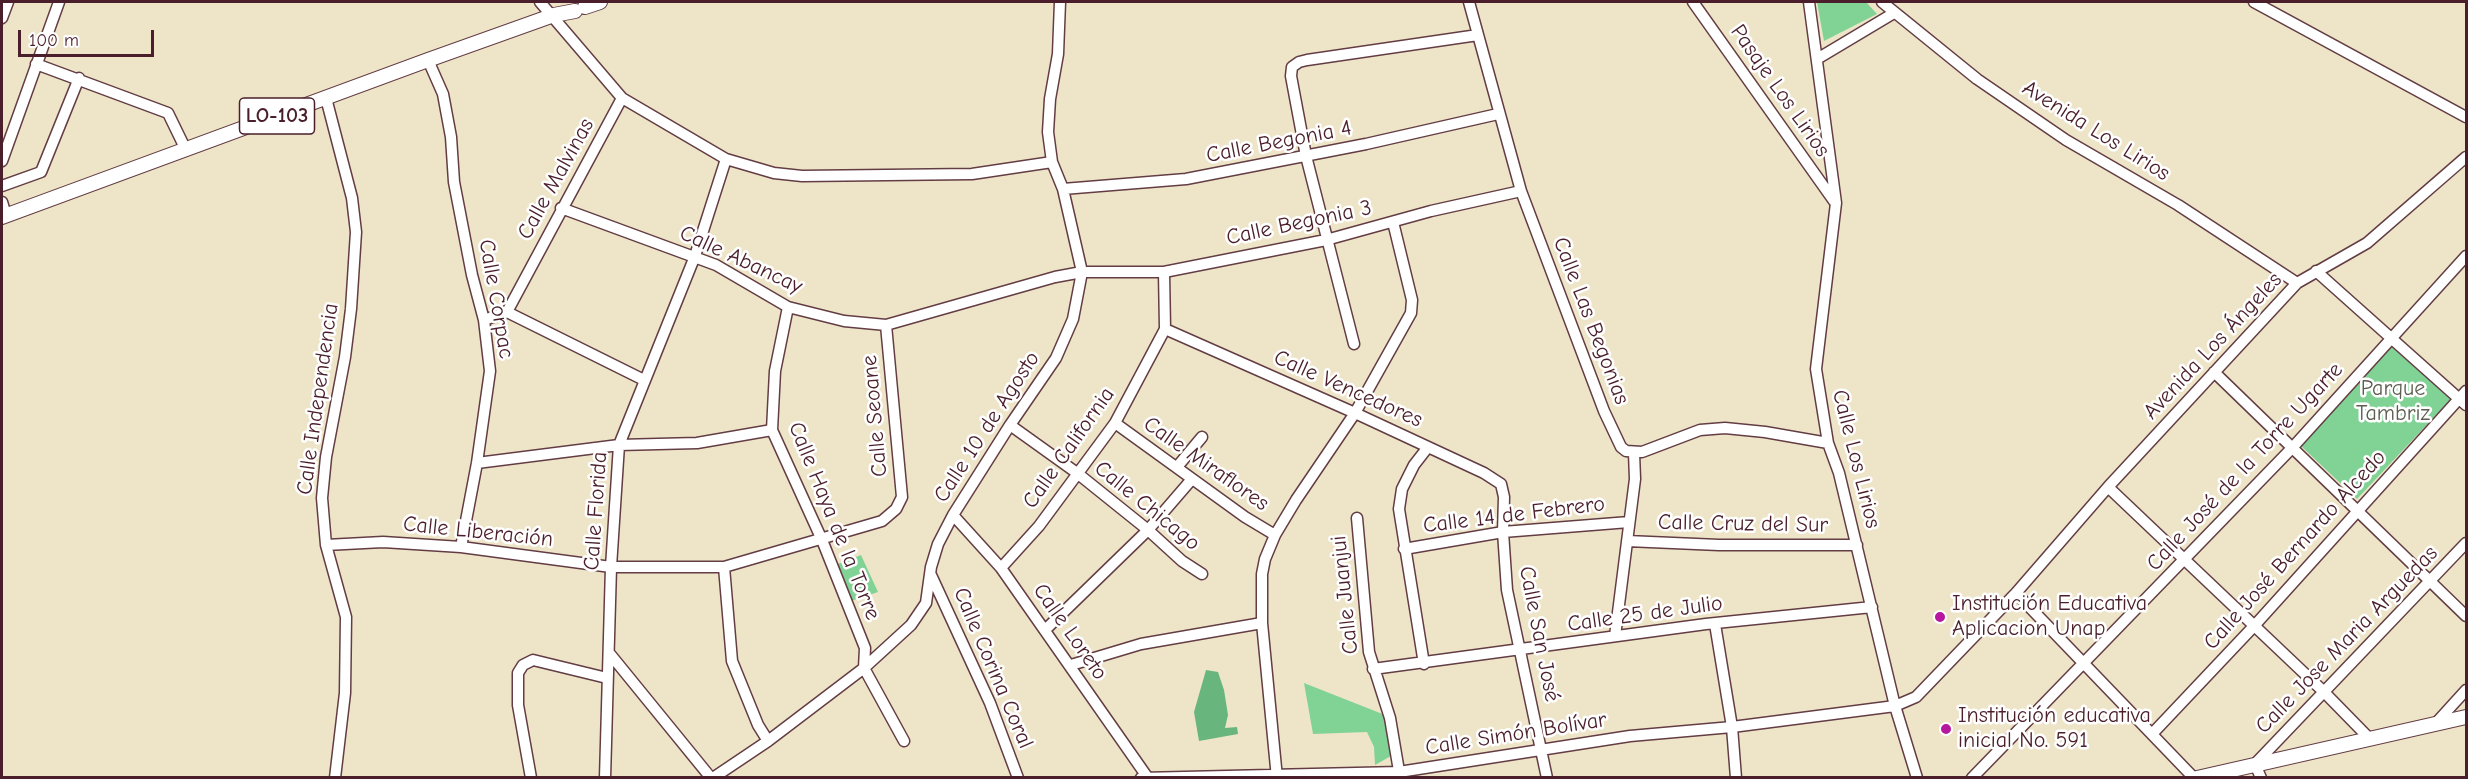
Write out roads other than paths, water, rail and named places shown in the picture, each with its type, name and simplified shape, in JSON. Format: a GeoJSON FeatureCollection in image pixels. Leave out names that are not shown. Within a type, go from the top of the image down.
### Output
{"type":"FeatureCollection","features":[{"type":"Feature","properties":{"kind":"main road","name":"LO-103"},"geometry":{"type":"LineString","coordinates":[[3,211],[186,150],[554,15],[600,2]]}},
{"type":"Feature","properties":{"kind":"main road"},"geometry":{"type":"LineString","coordinates":[[2196,777],[2466,718]]}},
{"type":"Feature","properties":{"kind":"street"},"geometry":{"type":"LineString","coordinates":[[2,18],[8,2]]}},
{"type":"Feature","properties":{"kind":"street"},"geometry":{"type":"LineString","coordinates":[[2,161],[59,2]]}},
{"type":"Feature","properties":{"kind":"street"},"geometry":{"type":"LineString","coordinates":[[540,2],[554,15],[622,98],[726,159],[774,174],[802,177],[972,174],[1052,162]]}},
{"type":"Feature","properties":{"kind":"street","name":"Calle 10 de Agosto"},"geometry":{"type":"LineString","coordinates":[[712,777],[768,741],[864,668],[911,625],[926,603],[930,574],[938,544],[953,515],[1056,358],[1073,319],[1082,272],[1063,189],[1052,162],[1048,132],[1050,99],[1058,54],[1060,2]]}},
{"type":"Feature","properties":{"kind":"street","name":"Calle Las Begonias"},"geometry":{"type":"LineString","coordinates":[[1469,2],[1521,191],[1604,411],[1621,447],[1634,453]]}},
{"type":"Feature","properties":{"kind":"street","name":"Pasaje Los Lirios"},"geometry":{"type":"LineString","coordinates":[[1694,2],[1836,203]]}},
{"type":"Feature","properties":{"kind":"street","name":"Calle Los Lirios"},"geometry":{"type":"LineString","coordinates":[[1809,2],[1836,203],[1816,369],[1828,443],[1839,473],[1895,706],[1917,777]]}},
{"type":"Feature","properties":{"kind":"street","name":"Avenida Los Lirios"},"geometry":{"type":"LineString","coordinates":[[1882,2],[1977,79],[2066,140],[2178,205],[2297,283]]}},
{"type":"Feature","properties":{"kind":"street"},"geometry":{"type":"LineString","coordinates":[[2254,2],[2466,117]]}},
{"type":"Feature","properties":{"kind":"street"},"geometry":{"type":"LineString","coordinates":[[1817,59],[1894,13]]}},
{"type":"Feature","properties":{"kind":"street"},"geometry":{"type":"LineString","coordinates":[[1354,344],[1306,156],[1291,76],[1294,64],[1307,60],[1478,35]]}},
{"type":"Feature","properties":{"kind":"street","name":"Calle Corpac"},"geometry":{"type":"LineString","coordinates":[[428,60],[443,94],[451,137],[454,182],[472,275],[484,320],[490,371],[477,463],[461,547]]}},
{"type":"Feature","properties":{"kind":"street"},"geometry":{"type":"LineString","coordinates":[[36,64],[79,78],[168,113],[186,150]]}},
{"type":"Feature","properties":{"kind":"street"},"geometry":{"type":"LineString","coordinates":[[2,186],[42,172],[79,78]]}},
{"type":"Feature","properties":{"kind":"street","name":"Calle Independencia"},"geometry":{"type":"LineString","coordinates":[[326,98],[352,198],[356,232],[345,357],[325,468],[322,498],[326,545],[346,616],[345,693],[335,777]]}},
{"type":"Feature","properties":{"kind":"street","name":"Calle Malvinas"},"geometry":{"type":"LineString","coordinates":[[507,312],[622,98]]}},
{"type":"Feature","properties":{"kind":"street","name":"Calle Begonia 4"},"geometry":{"type":"LineString","coordinates":[[1063,189],[1186,179],[1306,156],[1498,114]]}},
{"type":"Feature","properties":{"kind":"street","name":"Avenida Los Ángeles"},"geometry":{"type":"LineString","coordinates":[[1895,706],[1916,697],[2016,593],[2108,487],[2297,283],[2367,243],[2466,157]]}},
{"type":"Feature","properties":{"kind":"street","name":"Calle Florida"},"geometry":{"type":"LineString","coordinates":[[605,777],[611,567],[619,445],[695,256],[726,159]]}},
{"type":"Feature","properties":{"kind":"street","name":"Calle Begonia 3"},"geometry":{"type":"LineString","coordinates":[[1082,272],[1164,272],[1326,240],[1431,211],[1521,191]]}},
{"type":"Feature","properties":{"kind":"street","name":"Calle Abancay"},"geometry":{"type":"LineString","coordinates":[[561,208],[695,256],[788,307],[844,321],[886,325],[1055,277],[1082,272]]}},
{"type":"Feature","properties":{"kind":"street"},"geometry":{"type":"LineString","coordinates":[[1277,776],[1262,622],[1262,574],[1275,535],[1355,413],[1413,307],[1393,222]]}},
{"type":"Feature","properties":{"kind":"street","name":"Calle José de la Torre Ugarte"},"geometry":{"type":"LineString","coordinates":[[1972,777],[2293,447],[2466,256]]}},
{"type":"Feature","properties":{"kind":"street"},"geometry":{"type":"LineString","coordinates":[[2316,271],[2391,338],[2464,398]]}},
{"type":"Feature","properties":{"kind":"street"},"geometry":{"type":"LineString","coordinates":[[1164,272],[1166,329]]}},
{"type":"Feature","properties":{"kind":"street","name":"Calle Haya de la Torre"},"geometry":{"type":"LineString","coordinates":[[788,307],[775,370],[772,430],[822,540],[865,648],[864,668],[904,741]]}},
{"type":"Feature","properties":{"kind":"street"},"geometry":{"type":"LineString","coordinates":[[484,320],[507,312],[644,380]]}},
{"type":"Feature","properties":{"kind":"street","name":"Calle Seoane"},"geometry":{"type":"LineString","coordinates":[[886,325],[902,497],[900,504]]}},
{"type":"Feature","properties":{"kind":"street","name":"Calle Vencedores"},"geometry":{"type":"LineString","coordinates":[[1166,329],[1355,413],[1496,480],[1501,484],[1504,497]]}},
{"type":"Feature","properties":{"kind":"street","name":"Calle California"},"geometry":{"type":"LineString","coordinates":[[1001,568],[1039,526],[1115,423],[1166,329]]}},
{"type":"Feature","properties":{"kind":"street"},"geometry":{"type":"LineString","coordinates":[[2214,372],[2466,616]]}},
{"type":"Feature","properties":{"kind":"street","name":"Calle José Bernardo Alcedo"},"geometry":{"type":"LineString","coordinates":[[2152,734],[2464,398]]}},
{"type":"Feature","properties":{"kind":"street","name":"Calle Miraflores"},"geometry":{"type":"LineString","coordinates":[[1115,423],[1245,517],[1275,535]]}},
{"type":"Feature","properties":{"kind":"street","name":"Calle Chicago"},"geometry":{"type":"LineString","coordinates":[[1010,425],[1077,473],[1148,530],[1182,561],[1202,574]]}},
{"type":"Feature","properties":{"kind":"street"},"geometry":{"type":"LineString","coordinates":[[1615,636],[1635,479],[1634,453],[1700,430],[1725,428],[1828,443]]}},
{"type":"Feature","properties":{"kind":"street"},"geometry":{"type":"LineString","coordinates":[[477,463],[619,445],[697,443],[772,430]]}},
{"type":"Feature","properties":{"kind":"street"},"geometry":{"type":"LineString","coordinates":[[1177,467],[1202,437]]}},
{"type":"Feature","properties":{"kind":"street"},"geometry":{"type":"LineString","coordinates":[[1424,664],[1399,508],[1402,489],[1414,465],[1428,447]]}},
{"type":"Feature","properties":{"kind":"street"},"geometry":{"type":"LineString","coordinates":[[1045,630],[1148,530],[1192,479]]}},
{"type":"Feature","properties":{"kind":"street"},"geometry":{"type":"LineString","coordinates":[[2108,487],[2323,691],[2369,738]]}},
{"type":"Feature","properties":{"kind":"street","name":"Calle San José"},"geometry":{"type":"LineString","coordinates":[[1504,497],[1503,532],[1507,590],[1547,777]]}},
{"type":"Feature","properties":{"kind":"street","name":"Calle Liberación"},"geometry":{"type":"LineString","coordinates":[[326,545],[383,542],[461,547],[611,567],[724,567],[882,521],[900,504]]}},
{"type":"Feature","properties":{"kind":"street","name":"Calle Loreto"},"geometry":{"type":"LineString","coordinates":[[953,515],[1001,568],[1071,665],[1146,777]]}},
{"type":"Feature","properties":{"kind":"street","name":"Calle Juanjui"},"geometry":{"type":"LineString","coordinates":[[1357,518],[1369,652],[1390,718],[1399,775]]}},
{"type":"Feature","properties":{"kind":"street","name":"Calle 14 de Febrero"},"geometry":{"type":"LineString","coordinates":[[1404,549],[1503,532],[1629,522]]}},
{"type":"Feature","properties":{"kind":"street","name":"Calle Cruz del Sur"},"geometry":{"type":"LineString","coordinates":[[1627,541],[1719,545],[1857,545]]}},
{"type":"Feature","properties":{"kind":"street","name":"Calle Jose Maria Arguedas"},"geometry":{"type":"LineString","coordinates":[[2255,764],[2466,543]]}},
{"type":"Feature","properties":{"kind":"street"},"geometry":{"type":"LineString","coordinates":[[724,567],[732,661],[758,724],[768,741]]}},
{"type":"Feature","properties":{"kind":"street","name":"Calle Corina Coral"},"geometry":{"type":"LineString","coordinates":[[930,574],[990,703],[1018,777]]}},
{"type":"Feature","properties":{"kind":"street"},"geometry":{"type":"LineString","coordinates":[[2016,593],[2196,777]]}},
{"type":"Feature","properties":{"kind":"street","name":"Calle 25 de Julio"},"geometry":{"type":"LineString","coordinates":[[1373,669],[1424,664],[1615,636],[1872,607]]}},
{"type":"Feature","properties":{"kind":"street"},"geometry":{"type":"LineString","coordinates":[[1071,665],[1141,644],[1262,622]]}},
{"type":"Feature","properties":{"kind":"street"},"geometry":{"type":"LineString","coordinates":[[1715,624],[1732,727],[1736,777]]}},
{"type":"Feature","properties":{"kind":"street"},"geometry":{"type":"LineString","coordinates":[[610,654],[712,777]]}},
{"type":"Feature","properties":{"kind":"street"},"geometry":{"type":"LineString","coordinates":[[531,777],[518,705],[518,673],[526,662],[533,660],[607,678]]}},
{"type":"Feature","properties":{"kind":"street"},"geometry":{"type":"LineString","coordinates":[[2436,723],[2466,690]]}},
{"type":"Feature","properties":{"kind":"street","name":"Calle Simón Bolívar"},"geometry":{"type":"LineString","coordinates":[[1146,777],[1399,775],[1630,736],[1732,727],[1895,706]]}},
{"type":"Feature","properties":{"kind":"street"},"geometry":{"type":"LineString","coordinates":[[2255,764],[2261,777]]}},
{"type":"Feature","properties":{"kind":"place","name":"Institución Educativa Aplicacion Unap"},"geometry":{"type":"Point","coordinates":[1940,617]}},
{"type":"Feature","properties":{"kind":"place","name":"Institución educativa inicial No. 591"},"geometry":{"type":"Point","coordinates":[1946,729]}},
{"type":"Feature","properties":{"kind":"park label","name":"Parque Tambriz"},"geometry":{"type":"Point","coordinates":[2393,402]}}]}
